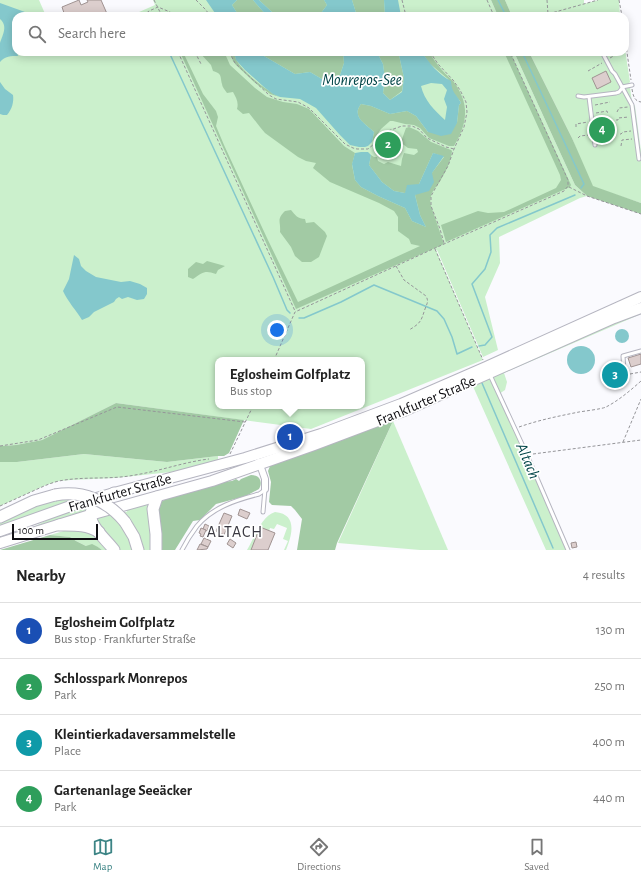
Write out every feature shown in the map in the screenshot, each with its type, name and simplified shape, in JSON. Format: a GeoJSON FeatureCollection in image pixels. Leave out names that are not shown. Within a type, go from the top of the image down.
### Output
{"type":"FeatureCollection","features":[{"type":"Feature","properties":{"kind":"highway"},"geometry":{"type":"LineString","coordinates":[[114,492],[98,502],[90,515],[93,524],[99,533],[114,550]]}},
{"type":"Feature","properties":{"kind":"highway"},"geometry":{"type":"LineString","coordinates":[[0,517],[34,501],[55,494],[72,493],[82,495],[97,499],[118,514],[126,522],[134,537],[138,550]]}},
{"type":"Feature","properties":{"kind":"highway"},"geometry":{"type":"LineString","coordinates":[[156,550],[153,509],[157,497]]}},
{"type":"Feature","properties":{"kind":"highway"},"geometry":{"type":"LineString","coordinates":[[59,525],[86,526],[99,533]]}},
{"type":"Feature","properties":{"kind":"main road","name":"Frankfurter Straße"},"geometry":{"type":"LineString","coordinates":[[0,543],[90,515],[212,481],[258,459],[401,404],[641,297]]}},
{"type":"Feature","properties":{"kind":"main road","name":"Frankfurter Straße"},"geometry":{"type":"LineString","coordinates":[[0,531],[114,492],[314,446],[385,419],[614,318],[641,308]]}},
{"type":"Feature","properties":{"kind":"street"},"geometry":{"type":"LineString","coordinates":[[258,459],[265,479],[265,489]]}},
{"type":"Feature","properties":{"kind":"lane"},"geometry":{"type":"LineString","coordinates":[[604,56],[633,107],[639,159]]}},
{"type":"Feature","properties":{"kind":"lane"},"geometry":{"type":"LineString","coordinates":[[578,96],[581,98],[616,93],[623,87],[632,85]]}},
{"type":"Feature","properties":{"kind":"lane"},"geometry":{"type":"LineString","coordinates":[[589,97],[595,145]]}},
{"type":"Feature","properties":{"kind":"lane"},"geometry":{"type":"LineString","coordinates":[[626,376],[624,372],[623,356],[641,351]]}},
{"type":"Feature","properties":{"kind":"lane"},"geometry":{"type":"LineString","coordinates":[[490,374],[568,550]]}},
{"type":"Feature","properties":{"kind":"lane"},"geometry":{"type":"LineString","coordinates":[[263,512],[265,489]]}},
{"type":"Feature","properties":{"kind":"lane"},"geometry":{"type":"LineString","coordinates":[[182,550],[194,531],[207,516],[228,504],[259,494],[265,489]]}},
{"type":"Feature","properties":{"kind":"path"},"geometry":{"type":"LineString","coordinates":[[154,0],[160,12]]}},
{"type":"Feature","properties":{"kind":"path"},"geometry":{"type":"LineString","coordinates":[[196,0],[207,12]]}},
{"type":"Feature","properties":{"kind":"path"},"geometry":{"type":"LineString","coordinates":[[402,0],[405,12]]}},
{"type":"Feature","properties":{"kind":"path"},"geometry":{"type":"LineString","coordinates":[[487,0],[492,12]]}},
{"type":"Feature","properties":{"kind":"path"},"geometry":{"type":"LineString","coordinates":[[547,0],[548,12]]}},
{"type":"Feature","properties":{"kind":"path"},"geometry":{"type":"LineString","coordinates":[[555,12],[598,0]]}},
{"type":"Feature","properties":{"kind":"path"},"geometry":{"type":"LineString","coordinates":[[619,0],[621,12]]}},
{"type":"Feature","properties":{"kind":"path"},"geometry":{"type":"LineString","coordinates":[[148,12],[158,7],[170,12]]}},
{"type":"Feature","properties":{"kind":"path"},"geometry":{"type":"LineString","coordinates":[[180,56],[295,312]]}},
{"type":"Feature","properties":{"kind":"path"},"geometry":{"type":"LineString","coordinates":[[197,56],[201,64]]}},
{"type":"Feature","properties":{"kind":"path"},"geometry":{"type":"LineString","coordinates":[[231,56],[234,63],[269,95],[276,99],[298,102],[309,108],[345,144],[353,148],[368,149],[374,144],[379,136],[388,131],[402,126],[412,126],[419,129],[428,138],[446,147],[454,149]]}},
{"type":"Feature","properties":{"kind":"path"},"geometry":{"type":"LineString","coordinates":[[433,56],[460,90],[466,102],[467,112],[464,127],[448,166],[433,191],[430,201],[444,244]]}},
{"type":"Feature","properties":{"kind":"path"},"geometry":{"type":"LineString","coordinates":[[275,357],[295,312],[564,191],[568,186],[568,180],[512,56]]}},
{"type":"Feature","properties":{"kind":"path"},"geometry":{"type":"LineString","coordinates":[[588,71],[613,56]]}},
{"type":"Feature","properties":{"kind":"path"},"geometry":{"type":"LineString","coordinates":[[628,56],[630,68]]}},
{"type":"Feature","properties":{"kind":"path"},"geometry":{"type":"LineString","coordinates":[[590,105],[610,102]]}},
{"type":"Feature","properties":{"kind":"path"},"geometry":{"type":"LineString","coordinates":[[617,112],[619,108],[633,107]]}},
{"type":"Feature","properties":{"kind":"path"},"geometry":{"type":"LineString","coordinates":[[591,114],[608,111],[608,114]]}},
{"type":"Feature","properties":{"kind":"path"},"geometry":{"type":"LineString","coordinates":[[616,120],[618,120],[618,118],[634,116]]}},
{"type":"Feature","properties":{"kind":"path"},"geometry":{"type":"LineString","coordinates":[[576,127],[576,124],[592,122]]}},
{"type":"Feature","properties":{"kind":"path"},"geometry":{"type":"LineString","coordinates":[[593,128],[604,127],[607,124],[612,123]]}},
{"type":"Feature","properties":{"kind":"path"},"geometry":{"type":"LineString","coordinates":[[620,134],[623,132],[636,131]]}},
{"type":"Feature","properties":{"kind":"path"},"geometry":{"type":"LineString","coordinates":[[578,138],[580,136],[613,135]]}},
{"type":"Feature","properties":{"kind":"path"},"geometry":{"type":"LineString","coordinates":[[621,146],[622,140],[637,138]]}},
{"type":"Feature","properties":{"kind":"path"},"geometry":{"type":"LineString","coordinates":[[568,186],[587,196],[641,214]]}},
{"type":"Feature","properties":{"kind":"path"},"geometry":{"type":"LineString","coordinates":[[435,248],[483,360]]}},
{"type":"Feature","properties":{"kind":"path"},"geometry":{"type":"LineString","coordinates":[[396,266],[404,280],[426,296],[428,303],[424,316],[420,322],[409,330]]}},
{"type":"Feature","properties":{"kind":"path"},"geometry":{"type":"LineString","coordinates":[[626,376],[641,372]]}},
{"type":"Feature","properties":{"kind":"path"},"geometry":{"type":"LineString","coordinates":[[515,428],[565,414],[605,408],[641,381]]}},
{"type":"Feature","properties":{"kind":"path"},"geometry":{"type":"LineString","coordinates":[[623,442],[641,399]]}},
{"type":"Feature","properties":{"kind":"path"},"geometry":{"type":"LineString","coordinates":[[0,446],[38,440],[117,407],[245,422]]}},
{"type":"Feature","properties":{"kind":"path"},"geometry":{"type":"LineString","coordinates":[[229,456],[231,449],[252,409]]}},
{"type":"Feature","properties":{"kind":"path"},"geometry":{"type":"LineString","coordinates":[[527,455],[641,440]]}},
{"type":"Feature","properties":{"kind":"path"},"geometry":{"type":"LineString","coordinates":[[0,506],[46,485],[59,481],[115,478],[135,475],[193,461],[211,459]]}},
{"type":"Feature","properties":{"kind":"green space"},"geometry":{"type":"Polygon","coordinates":[[[0,0],[39,0],[44,12],[12,12],[12,56],[516,56],[575,185],[587,196],[499,237],[500,263],[485,297],[498,350],[483,357],[436,250],[483,360],[365,407],[365,357],[215,357],[215,409],[361,409],[311,429],[116,403],[42,440],[16,445],[0,446],[0,0]]]}},
{"type":"Feature","properties":{"kind":"green space"},"geometry":{"type":"Polygon","coordinates":[[[153,0],[491,0],[496,12],[139,12],[155,5],[153,0]]]}},
{"type":"Feature","properties":{"kind":"green space"},"geometry":{"type":"Polygon","coordinates":[[[237,0],[253,0],[264,12],[236,12],[232,5],[237,0]]]}},
{"type":"Feature","properties":{"kind":"green space"},"geometry":{"type":"Polygon","coordinates":[[[259,0],[324,0],[327,5],[322,12],[272,12],[259,0]]]}},
{"type":"Feature","properties":{"kind":"green space"},"geometry":{"type":"Polygon","coordinates":[[[352,0],[384,0],[385,12],[356,12],[352,0]]]}},
{"type":"Feature","properties":{"kind":"green space"},"geometry":{"type":"Polygon","coordinates":[[[491,0],[505,0],[510,12],[496,12],[491,0]]]}},
{"type":"Feature","properties":{"kind":"green space"},"geometry":{"type":"Polygon","coordinates":[[[505,0],[584,0],[584,4],[598,0],[619,0],[620,12],[510,12],[505,0]]]}},
{"type":"Feature","properties":{"kind":"green space"},"geometry":{"type":"Polygon","coordinates":[[[182,56],[185,56],[203,94],[216,111],[218,117],[216,126],[224,145],[298,302],[420,246],[411,244],[409,239],[398,231],[398,217],[394,211],[330,182],[313,168],[316,163],[306,161],[298,157],[265,133],[249,113],[243,114],[237,109],[237,102],[233,92],[227,93],[222,86],[220,75],[213,71],[211,65],[203,56],[226,56],[230,65],[267,97],[283,102],[297,104],[309,109],[344,146],[355,153],[352,165],[355,180],[361,187],[405,208],[412,221],[426,227],[420,215],[415,195],[444,157],[433,153],[419,184],[405,193],[394,191],[382,182],[369,165],[371,155],[377,157],[378,161],[384,164],[388,162],[401,166],[404,153],[414,155],[418,152],[417,149],[408,148],[400,142],[406,128],[409,127],[418,131],[431,142],[452,151],[447,167],[439,183],[432,192],[430,200],[444,244],[296,309],[182,56]]]}},
{"type":"Feature","properties":{"kind":"green space"},"geometry":{"type":"Polygon","coordinates":[[[231,56],[235,56],[237,61],[251,77],[280,97],[270,94],[254,82],[233,61],[231,56]]]}},
{"type":"Feature","properties":{"kind":"green space"},"geometry":{"type":"Polygon","coordinates":[[[264,56],[343,56],[344,63],[340,75],[327,82],[310,72],[295,74],[264,56]]]}},
{"type":"Feature","properties":{"kind":"green space"},"geometry":{"type":"Polygon","coordinates":[[[379,56],[399,56],[404,78],[402,91],[390,100],[383,93],[385,79],[383,64],[379,56]]]}},
{"type":"Feature","properties":{"kind":"green space"},"geometry":{"type":"Polygon","coordinates":[[[425,56],[431,56],[441,69],[453,81],[462,97],[465,113],[464,121],[459,138],[454,146],[449,146],[429,138],[420,128],[414,125],[393,121],[390,121],[381,129],[372,142],[374,132],[361,120],[358,113],[358,109],[361,104],[371,106],[390,114],[407,111],[416,116],[428,132],[457,123],[459,105],[461,103],[453,93],[448,79],[429,63],[425,56]]]}},
{"type":"Feature","properties":{"kind":"green space"},"geometry":{"type":"Polygon","coordinates":[[[506,56],[512,56],[571,185],[570,187],[446,242],[441,225],[478,211],[488,213],[504,212],[556,188],[561,180],[506,56]]]}},
{"type":"Feature","properties":{"kind":"green space"},"geometry":{"type":"Polygon","coordinates":[[[516,56],[531,56],[572,138],[593,186],[641,203],[641,214],[587,196],[575,185],[516,56]]]}},
{"type":"Feature","properties":{"kind":"green space"},"geometry":{"type":"Polygon","coordinates":[[[531,56],[626,56],[630,82],[628,87],[630,87],[632,100],[635,106],[641,151],[641,203],[593,187],[586,174],[572,138],[531,56]]]}},
{"type":"Feature","properties":{"kind":"green space"},"geometry":{"type":"Polygon","coordinates":[[[291,210],[295,215],[305,219],[306,223],[314,222],[325,232],[327,236],[319,257],[311,262],[302,262],[295,256],[291,247],[280,232],[281,217],[285,211],[291,210]]]}},
{"type":"Feature","properties":{"kind":"green space"},"geometry":{"type":"Polygon","coordinates":[[[207,261],[225,266],[218,270],[216,274],[207,272],[202,273],[193,279],[188,277],[188,269],[196,262],[203,264],[207,261]]]}},
{"type":"Feature","properties":{"kind":"green space"},"geometry":{"type":"Polygon","coordinates":[[[641,308],[641,314],[504,373],[507,382],[505,390],[499,394],[568,550],[546,550],[471,382],[641,308]]]}},
{"type":"Feature","properties":{"kind":"green space"},"geometry":{"type":"Polygon","coordinates":[[[116,403],[244,420],[229,453],[224,456],[167,462],[84,454],[17,462],[0,462],[0,446],[16,445],[42,440],[116,403]]]}},
{"type":"Feature","properties":{"kind":"green space"},"geometry":{"type":"Polygon","coordinates":[[[393,421],[448,550],[420,550],[338,543],[393,421]]]}},
{"type":"Feature","properties":{"kind":"green space"},"geometry":{"type":"Polygon","coordinates":[[[393,421],[335,550],[297,550],[302,519],[291,506],[272,505],[269,502],[271,482],[268,471],[270,466],[393,421]]]}},
{"type":"Feature","properties":{"kind":"green space"},"geometry":{"type":"Polygon","coordinates":[[[84,454],[167,462],[218,456],[218,461],[171,472],[115,478],[59,481],[46,485],[0,506],[0,462],[17,462],[84,454]]]}},
{"type":"Feature","properties":{"kind":"green space"},"geometry":{"type":"Polygon","coordinates":[[[251,475],[257,476],[260,479],[261,484],[259,489],[246,496],[216,504],[200,520],[193,521],[175,550],[159,550],[157,518],[159,506],[162,501],[169,497],[220,482],[232,481],[236,479],[239,481],[251,475]]]}},
{"type":"Feature","properties":{"kind":"green space"},"geometry":{"type":"Polygon","coordinates":[[[73,499],[0,526],[0,522],[33,506],[56,500],[73,499]]]}},
{"type":"Feature","properties":{"kind":"green space"},"geometry":{"type":"Polygon","coordinates":[[[146,503],[150,505],[152,550],[143,550],[130,521],[131,520],[124,512],[127,512],[126,509],[133,509],[146,503]]]}},
{"type":"Feature","properties":{"kind":"green space"},"geometry":{"type":"Polygon","coordinates":[[[88,504],[85,510],[86,511],[88,509],[86,513],[0,539],[0,537],[29,529],[58,515],[88,504]]]}},
{"type":"Feature","properties":{"kind":"green space"},"geometry":{"type":"Polygon","coordinates":[[[275,512],[287,517],[290,521],[291,532],[286,550],[284,550],[288,541],[283,539],[287,528],[277,524],[274,529],[270,528],[268,550],[247,550],[258,528],[270,514],[275,512]]]}},
{"type":"Feature","properties":{"kind":"green space"},"geometry":{"type":"Polygon","coordinates":[[[110,513],[124,530],[133,550],[118,550],[98,523],[97,518],[110,513]]]}},
{"type":"Feature","properties":{"kind":"green space"},"geometry":{"type":"Polygon","coordinates":[[[74,528],[91,532],[110,550],[102,550],[98,547],[86,546],[70,537],[50,535],[74,528]]]}},
{"type":"Feature","properties":{"kind":"green space"},"geometry":{"type":"Polygon","coordinates":[[[50,535],[70,537],[86,546],[92,544],[102,550],[0,550],[50,535]]]}},
{"type":"Feature","properties":{"kind":"water"},"geometry":{"type":"Polygon","coordinates":[[[206,0],[237,0],[232,5],[236,12],[214,12],[206,0]]]}},
{"type":"Feature","properties":{"kind":"water"},"geometry":{"type":"Polygon","coordinates":[[[253,0],[259,0],[272,12],[264,12],[253,0]]]}},
{"type":"Feature","properties":{"kind":"water"},"geometry":{"type":"Polygon","coordinates":[[[324,0],[352,0],[356,12],[322,12],[327,5],[324,0]]]}},
{"type":"Feature","properties":{"kind":"water"},"geometry":{"type":"Polygon","coordinates":[[[384,0],[398,0],[400,12],[385,12],[384,0]]]}},
{"type":"Feature","properties":{"kind":"water"},"geometry":{"type":"Polygon","coordinates":[[[0,3],[25,12],[12,12],[12,56],[6,57],[0,62],[0,43],[4,24],[0,19],[0,3]]]}},
{"type":"Feature","properties":{"kind":"water","name":"Monrepos-See"},"geometry":{"type":"Polygon","coordinates":[[[235,56],[264,56],[295,74],[310,72],[327,82],[340,75],[344,63],[343,56],[379,56],[383,64],[385,79],[383,93],[390,100],[402,92],[404,78],[399,56],[425,56],[442,75],[451,81],[453,91],[461,103],[459,105],[457,123],[451,134],[441,136],[428,132],[416,116],[407,111],[390,114],[371,106],[361,104],[358,109],[358,113],[361,120],[374,132],[372,142],[365,147],[350,145],[316,108],[300,99],[280,97],[273,94],[245,70],[236,60],[235,56]],[[431,83],[421,86],[427,101],[445,120],[447,107],[444,99],[447,90],[442,84],[431,83]]]}},
{"type":"Feature","properties":{"kind":"water"},"geometry":{"type":"Polygon","coordinates":[[[0,82],[5,89],[13,95],[12,105],[7,115],[0,114],[0,82]]]}},
{"type":"Feature","properties":{"kind":"water"},"geometry":{"type":"Polygon","coordinates":[[[368,152],[371,155],[369,165],[382,182],[394,191],[405,193],[407,185],[419,184],[433,153],[444,156],[432,173],[434,182],[429,191],[415,195],[420,215],[426,227],[412,221],[405,208],[361,187],[355,180],[352,164],[355,153],[368,152]]]}},
{"type":"Feature","properties":{"kind":"water"},"geometry":{"type":"Polygon","coordinates":[[[74,255],[79,259],[81,266],[86,271],[96,277],[121,282],[130,281],[140,284],[147,288],[147,294],[144,299],[137,300],[128,297],[122,299],[119,297],[114,302],[82,320],[63,291],[69,279],[74,255]]]}},
{"type":"Feature","properties":{"kind":"water"},"geometry":{"type":"Polygon","coordinates":[[[619,329],[625,329],[629,333],[629,339],[625,343],[619,343],[615,339],[615,333],[619,329]]]}},
{"type":"Feature","properties":{"kind":"water"},"geometry":{"type":"Polygon","coordinates":[[[581,346],[591,350],[595,360],[591,370],[581,374],[571,370],[567,360],[571,350],[581,346]]]}},
{"type":"Feature","properties":{"kind":"building"},"geometry":{"type":"Polygon","coordinates":[[[79,0],[81,5],[88,2],[87,0],[101,0],[106,12],[64,12],[62,7],[79,0]]]}},
{"type":"Feature","properties":{"kind":"building"},"geometry":{"type":"Polygon","coordinates":[[[606,71],[611,82],[597,89],[592,78],[606,71]]]}},
{"type":"Feature","properties":{"kind":"building"},"geometry":{"type":"Polygon","coordinates":[[[641,354],[641,364],[631,367],[628,358],[641,354]]]}},
{"type":"Feature","properties":{"kind":"building"},"geometry":{"type":"Polygon","coordinates":[[[240,509],[250,513],[247,519],[238,515],[240,509]]]}},
{"type":"Feature","properties":{"kind":"building"},"geometry":{"type":"Polygon","coordinates":[[[224,513],[232,516],[224,535],[216,531],[224,513]]]}},
{"type":"Feature","properties":{"kind":"building"},"geometry":{"type":"Polygon","coordinates":[[[205,524],[209,526],[207,531],[203,529],[205,524]]]}},
{"type":"Feature","properties":{"kind":"building"},"geometry":{"type":"Polygon","coordinates":[[[260,527],[275,533],[268,550],[251,550],[260,527]]]}},
{"type":"Feature","properties":{"kind":"building"},"geometry":{"type":"Polygon","coordinates":[[[201,528],[206,530],[203,537],[200,536],[201,534],[199,533],[201,528]]]}},
{"type":"Feature","properties":{"kind":"building"},"geometry":{"type":"Polygon","coordinates":[[[204,538],[211,541],[208,547],[201,544],[204,538]]]}},
{"type":"Feature","properties":{"kind":"building"},"geometry":{"type":"Polygon","coordinates":[[[230,539],[236,543],[233,548],[227,544],[230,539]]]}},
{"type":"Feature","properties":{"kind":"building"},"geometry":{"type":"Polygon","coordinates":[[[576,542],[577,547],[572,548],[571,543],[576,542]]]}},
{"type":"Feature","properties":{"kind":"building"},"geometry":{"type":"Polygon","coordinates":[[[200,544],[208,547],[207,549],[197,550],[200,544]]]}},
{"type":"Feature","properties":{"kind":"waterway"},"geometry":{"type":"LineString","coordinates":[[498,0],[504,12]]}},
{"type":"Feature","properties":{"kind":"waterway"},"geometry":{"type":"LineString","coordinates":[[171,56],[287,310],[290,313]]}},
{"type":"Feature","properties":{"kind":"waterway"},"geometry":{"type":"LineString","coordinates":[[524,56],[584,184],[581,188]]}},
{"type":"Feature","properties":{"kind":"waterway"},"geometry":{"type":"LineString","coordinates":[[479,346],[485,345],[492,337],[472,284],[485,269],[491,252],[490,235],[497,228],[575,195]]}},
{"type":"Feature","properties":{"kind":"waterway"},"geometry":{"type":"LineString","coordinates":[[299,318],[304,318],[341,302],[374,285],[437,311],[444,319],[452,337],[457,354],[472,347]]}},
{"type":"Feature","properties":{"kind":"waterway","name":"Altach"},"geometry":{"type":"LineString","coordinates":[[482,383],[553,548]]}},
{"type":"Feature","properties":{"kind":"place","name":"Gartenanlage Seeäcker"},"geometry":{"type":"Point","coordinates":[602,130]}},
{"type":"Feature","properties":{"kind":"place","name":"Schlosspark Monrepos"},"geometry":{"type":"Point","coordinates":[388,145]}},
{"type":"Feature","properties":{"kind":"place","name":"Kleintierkadaversammelstelle"},"geometry":{"type":"Point","coordinates":[615,375]}},
{"type":"Feature","properties":{"kind":"place","name":"Eglosheim Golfplatz"},"geometry":{"type":"Point","coordinates":[290,437]}},
{"type":"Feature","properties":{"kind":"district","name":"ALTACH"},"geometry":{"type":"Point","coordinates":[235,532]}}]}
